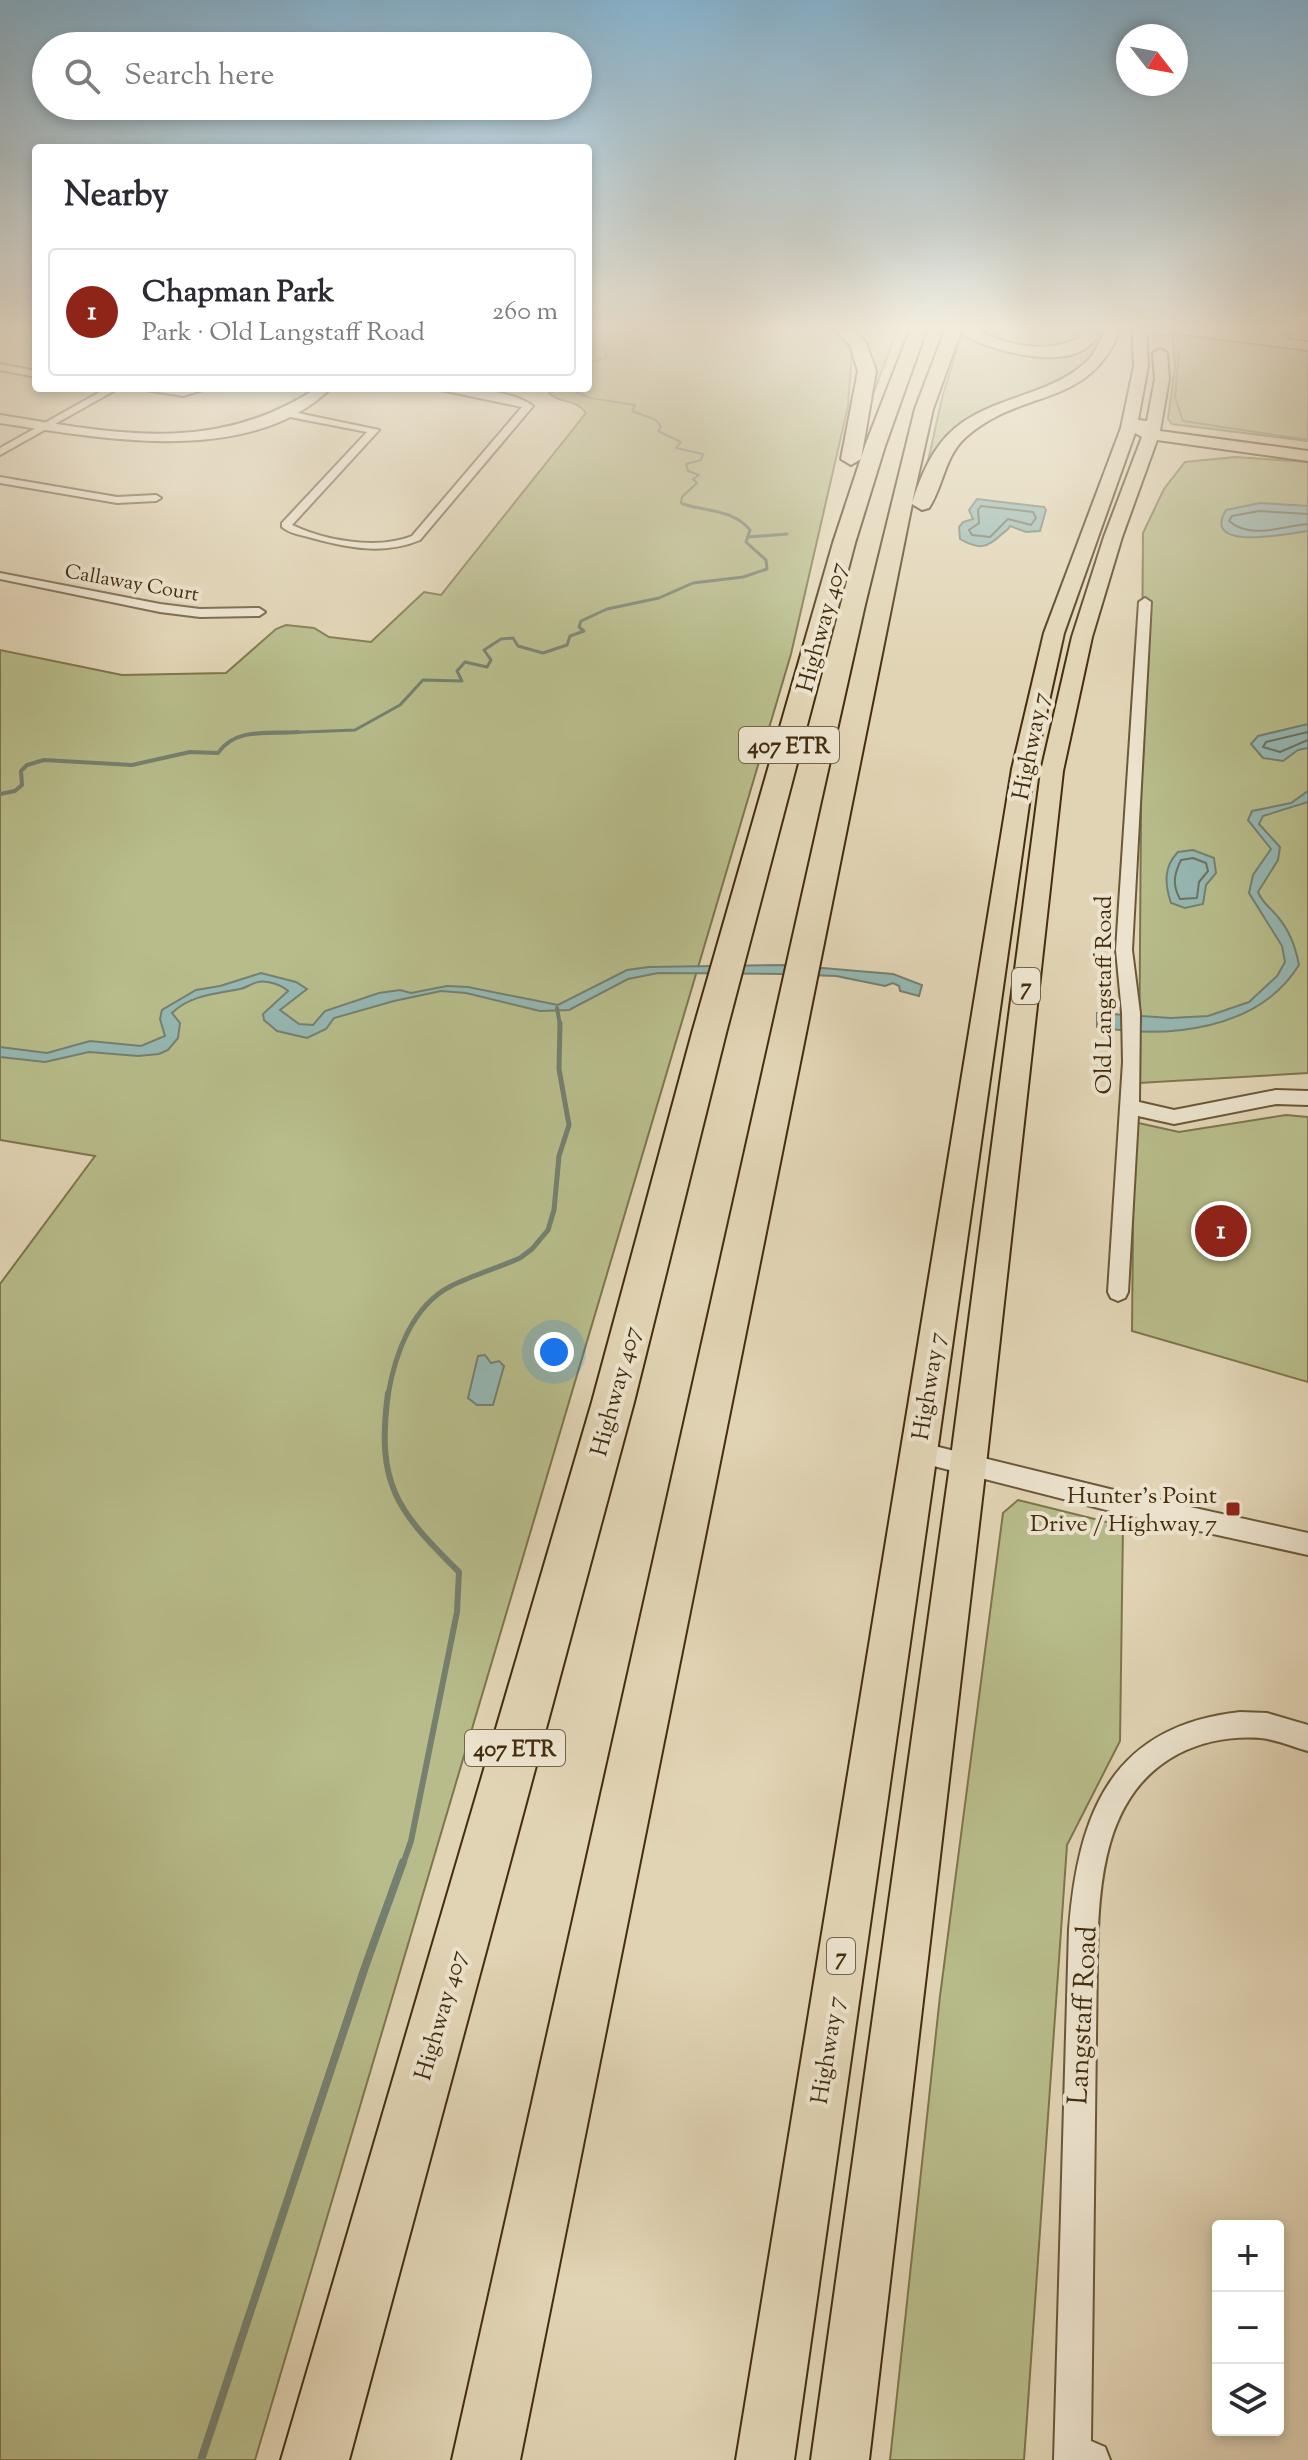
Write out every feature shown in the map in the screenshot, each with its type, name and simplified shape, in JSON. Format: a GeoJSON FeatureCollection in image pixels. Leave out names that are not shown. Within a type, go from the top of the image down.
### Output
{"type":"FeatureCollection","features":[{"type":"Feature","properties":{"kind":"highway"},"geometry":{"type":"LineString","coordinates":[[835,578],[838,521],[854,440]]}},
{"type":"Feature","properties":{"kind":"highway","name":"Highway 407"},"geometry":{"type":"LineString","coordinates":[[315,2460],[608,1417],[709,1033],[835,578],[877,440]]}},
{"type":"Feature","properties":{"kind":"highway","name":"Highway 407"},"geometry":{"type":"LineString","coordinates":[[486,2460],[878,605],[917,440]]}},
{"type":"Feature","properties":{"kind":"highway"},"geometry":{"type":"LineString","coordinates":[[878,605],[902,568],[933,470],[954,440]]}},
{"type":"Feature","properties":{"kind":"main road","name":"Highway 7"},"geometry":{"type":"LineString","coordinates":[[765,2460],[1023,769],[1054,633],[1139,440]]}},
{"type":"Feature","properties":{"kind":"main road","name":"Highway 7"},"geometry":{"type":"LineString","coordinates":[[840,2460],[968,1465],[1052,771],[1082,637],[1141,440]]}},
{"type":"Feature","properties":{"kind":"main road"},"geometry":{"type":"LineString","coordinates":[[1210,440],[1308,456]]}},
{"type":"Feature","properties":{"kind":"main road"},"geometry":{"type":"LineString","coordinates":[[1242,440],[1308,447]]}},
{"type":"Feature","properties":{"kind":"street"},"geometry":{"type":"LineString","coordinates":[[0,452],[23,440]]}},
{"type":"Feature","properties":{"kind":"street"},"geometry":{"type":"LineString","coordinates":[[0,459],[34,440]]}},
{"type":"Feature","properties":{"kind":"street"},"geometry":{"type":"LineString","coordinates":[[365,440],[286,525],[291,529],[369,545],[401,544],[416,538],[499,440]]}},
{"type":"Feature","properties":{"kind":"street"},"geometry":{"type":"LineString","coordinates":[[0,480],[117,500],[156,498]]}},
{"type":"Feature","properties":{"kind":"street","name":"Callaway Court"},"geometry":{"type":"LineString","coordinates":[[0,576],[160,608],[200,613],[259,612]]}},
{"type":"Feature","properties":{"kind":"street","name":"Old Langstaff Road"},"geometry":{"type":"LineString","coordinates":[[1118,1292],[1131,1013],[1124,950],[1145,602]]}},
{"type":"Feature","properties":{"kind":"street"},"geometry":{"type":"LineString","coordinates":[[1129,1107],[1174,1117],[1276,1097],[1308,1098]]}},
{"type":"Feature","properties":{"kind":"street"},"geometry":{"type":"LineString","coordinates":[[918,1452],[1308,1544]]}},
{"type":"Feature","properties":{"kind":"street","name":"Langstaff Road"},"geometry":{"type":"LineString","coordinates":[[1079,2457],[1076,2132],[1084,1928],[1093,1857],[1102,1822],[1117,1792],[1137,1770],[1156,1751],[1186,1735],[1225,1725],[1264,1726],[1308,1738]]}},
{"type":"Feature","properties":{"kind":"green space"},"geometry":{"type":"Polygon","coordinates":[[[565,440],[840,440],[791,654],[255,2460],[0,2460],[0,1284],[95,1156],[0,1140],[0,650],[122,675],[226,673],[276,629],[286,625],[314,628],[329,637],[371,642],[424,592],[441,595],[565,440]]]}},
{"type":"Feature","properties":{"kind":"green space"},"geometry":{"type":"Polygon","coordinates":[[[933,440],[961,440],[926,470],[933,440]]]}},
{"type":"Feature","properties":{"kind":"green space"},"geometry":{"type":"Polygon","coordinates":[[[1235,457],[1308,462],[1308,1073],[1139,1083],[1143,533],[1164,489],[1185,462],[1235,457]]]}},
{"type":"Feature","properties":{"kind":"green space"},"geometry":{"type":"Polygon","coordinates":[[[1286,1115],[1308,1117],[1308,1382],[1132,1331],[1134,1122],[1179,1132],[1286,1115]]]}},
{"type":"Feature","properties":{"kind":"green space"},"geometry":{"type":"Polygon","coordinates":[[[1018,1500],[1123,1526],[1120,1741],[1067,1845],[1024,2460],[890,2460],[940,1996],[1003,1513],[1018,1500]]]}},
{"type":"Feature","properties":{"kind":"water"},"geometry":{"type":"Polygon","coordinates":[[[977,499],[1044,507],[1046,510],[1040,531],[1026,532],[1010,526],[983,546],[967,543],[960,539],[959,527],[973,519],[969,510],[977,499]]]}},
{"type":"Feature","properties":{"kind":"water"},"geometry":{"type":"Polygon","coordinates":[[[1260,503],[1308,506],[1308,531],[1267,537],[1236,536],[1225,532],[1221,523],[1226,510],[1260,503]]]}},
{"type":"Feature","properties":{"kind":"water"},"geometry":{"type":"Polygon","coordinates":[[[1308,724],[1308,748],[1298,750],[1283,761],[1263,758],[1251,744],[1258,736],[1308,724]]]}},
{"type":"Feature","properties":{"kind":"water"},"geometry":{"type":"Polygon","coordinates":[[[1308,791],[1308,802],[1263,816],[1259,824],[1280,847],[1278,860],[1258,892],[1286,928],[1299,965],[1281,987],[1260,1004],[1236,1017],[1209,1025],[1152,1032],[1097,1027],[1097,1013],[1171,1018],[1208,1016],[1249,1002],[1277,976],[1285,962],[1282,946],[1249,893],[1253,875],[1271,849],[1248,820],[1252,811],[1291,803],[1308,791]]]}},
{"type":"Feature","properties":{"kind":"water"},"geometry":{"type":"Polygon","coordinates":[[[1193,850],[1214,858],[1216,873],[1206,885],[1203,904],[1185,908],[1171,903],[1167,876],[1178,852],[1193,850]]]}},
{"type":"Feature","properties":{"kind":"water"},"geometry":{"type":"Polygon","coordinates":[[[787,965],[893,974],[922,985],[919,996],[900,991],[899,986],[893,983],[885,986],[836,976],[658,973],[628,979],[569,1010],[540,1011],[466,993],[441,991],[334,1018],[326,1029],[307,1038],[277,1031],[264,1020],[263,1014],[288,991],[262,982],[204,996],[179,1007],[172,1013],[180,1023],[178,1038],[168,1050],[159,1054],[138,1056],[89,1052],[45,1062],[0,1057],[0,1047],[47,1053],[90,1041],[141,1046],[165,1036],[160,1019],[162,1010],[196,990],[261,973],[296,982],[307,989],[280,1010],[299,1024],[313,1025],[325,1011],[379,993],[400,990],[411,993],[447,986],[468,987],[558,1005],[627,970],[787,965]]]}},
{"type":"Feature","properties":{"kind":"water"},"geometry":{"type":"Polygon","coordinates":[[[485,1355],[491,1363],[499,1361],[504,1366],[493,1405],[477,1405],[468,1398],[478,1356],[485,1355]]]}},
{"type":"Feature","properties":{"kind":"waterway"},"geometry":{"type":"LineString","coordinates":[[676,440],[681,442],[676,448],[703,454],[701,460],[686,464],[688,471],[699,475],[693,479],[697,483],[682,497],[681,503],[685,504]]}},
{"type":"Feature","properties":{"kind":"waterway"},"geometry":{"type":"LineString","coordinates":[[255,734],[355,730],[400,705],[423,680],[462,681],[457,671],[465,662],[487,667],[491,660],[484,650],[501,639],[513,638],[518,646],[543,653],[567,645],[570,636],[584,631],[579,627],[581,621],[607,609],[659,598],[693,583],[743,577],[767,569],[766,560],[746,542],[750,530],[743,523],[728,515],[685,504]]}},
{"type":"Feature","properties":{"kind":"waterway"},"geometry":{"type":"LineString","coordinates":[[685,504],[689,506]]}},
{"type":"Feature","properties":{"kind":"waterway"},"geometry":{"type":"LineString","coordinates":[[748,537],[787,534]]}},
{"type":"Feature","properties":{"kind":"waterway"},"geometry":{"type":"LineString","coordinates":[[255,734],[298,732]]}},
{"type":"Feature","properties":{"kind":"waterway"},"geometry":{"type":"LineString","coordinates":[[0,794],[15,791],[22,785],[21,771],[27,765],[44,760],[132,765],[190,752],[218,753],[234,739],[255,734]]}},
{"type":"Feature","properties":{"kind":"waterway"},"geometry":{"type":"LineString","coordinates":[[557,1008],[560,1025]]}},
{"type":"Feature","properties":{"kind":"waterway"},"geometry":{"type":"LineString","coordinates":[[388,1395],[401,1348],[416,1318],[426,1306],[451,1286],[520,1258],[548,1230],[554,1210],[559,1156],[569,1125],[559,1069],[560,1025]]}},
{"type":"Feature","properties":{"kind":"waterway"},"geometry":{"type":"LineString","coordinates":[[388,1393],[385,1451],[395,1493],[420,1531],[459,1572],[457,1612],[411,1841],[403,1864]]}},
{"type":"Feature","properties":{"kind":"waterway"},"geometry":{"type":"LineString","coordinates":[[201,2460],[403,1862]]}},
{"type":"Feature","properties":{"kind":"place","name":"Chapman Park"},"geometry":{"type":"Point","coordinates":[1221,1231]}},
{"type":"Feature","properties":{"kind":"place","name":"Hunter's Point Drive / Highway 7"},"geometry":{"type":"Point","coordinates":[1233,1509]}}]}
